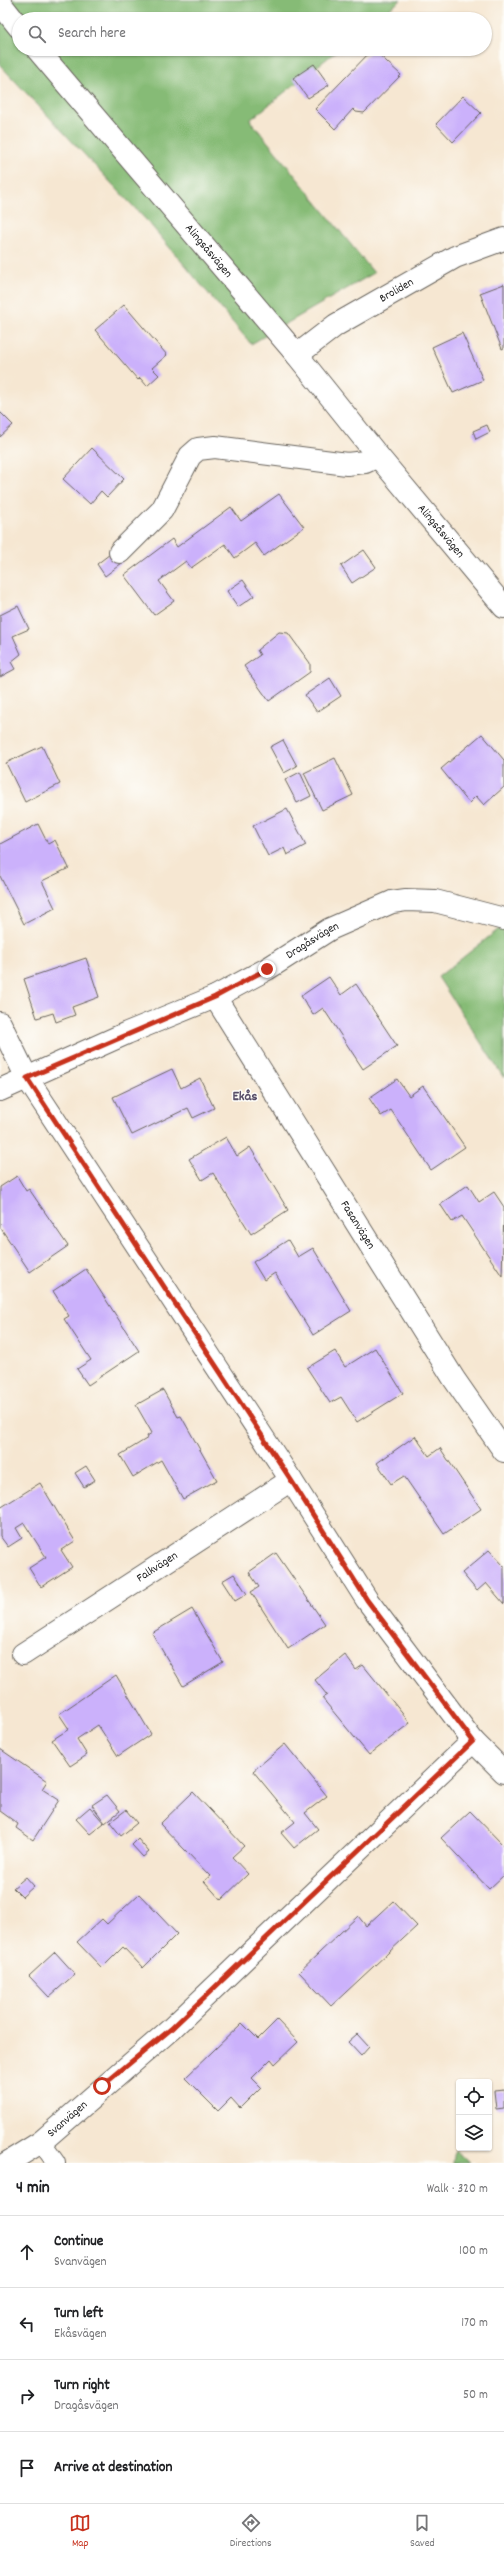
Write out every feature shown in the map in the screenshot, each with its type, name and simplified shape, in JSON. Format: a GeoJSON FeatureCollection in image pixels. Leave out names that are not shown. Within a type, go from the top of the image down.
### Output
{"type":"FeatureCollection","features":[{"type":"Feature","properties":{"kind":"street"},"geometry":{"type":"LineString","coordinates":[[0,3],[12,18]]}},
{"type":"Feature","properties":{"kind":"street","name":"Alingsåsvägen"},"geometry":{"type":"LineString","coordinates":[[43,56],[297,355],[378,456],[504,607]]}},
{"type":"Feature","properties":{"kind":"street","name":"Broliden"},"geometry":{"type":"LineString","coordinates":[[297,355],[336,325],[455,257],[504,239]]}},
{"type":"Feature","properties":{"kind":"street"},"geometry":{"type":"LineString","coordinates":[[120,552],[162,510],[190,456],[198,449],[215,447],[347,464],[365,462],[378,456]]}},
{"type":"Feature","properties":{"kind":"street","name":"Dragåsvägen"},"geometry":{"type":"LineString","coordinates":[[0,1090],[215,997],[267,969],[330,929],[392,902],[406,900],[435,901],[504,919]]}},
{"type":"Feature","properties":{"kind":"street","name":"Fasanvägen"},"geometry":{"type":"LineString","coordinates":[[215,997],[454,1379],[504,1451]]}},
{"type":"Feature","properties":{"kind":"street"},"geometry":{"type":"LineString","coordinates":[[0,1023],[27,1078],[291,1480],[367,1600],[473,1741],[504,1772]]}},
{"type":"Feature","properties":{"kind":"street","name":"Falkvägen"},"geometry":{"type":"LineString","coordinates":[[23,1654],[291,1480]]}},
{"type":"Feature","properties":{"kind":"street","name":"Svanvägen"},"geometry":{"type":"LineString","coordinates":[[7,2163],[40,2142],[171,2029],[473,1741]]}},
{"type":"Feature","properties":{"kind":"lane"},"geometry":{"type":"LineString","coordinates":[[40,2142],[56,2163]]}},
{"type":"Feature","properties":{"kind":"green space"},"geometry":{"type":"Polygon","coordinates":[[[0,0],[401,0],[386,12],[12,12],[12,56],[330,56],[250,120],[374,273],[251,344],[149,223],[0,65],[0,0]]]}},
{"type":"Feature","properties":{"kind":"green space"},"geometry":{"type":"Polygon","coordinates":[[[504,925],[504,1078],[438,977],[504,925]]]}},
{"type":"Feature","properties":{"kind":"green space"},"geometry":{"type":"Polygon","coordinates":[[[455,2150],[469,2163],[453,2163],[455,2150]]]}},
{"type":"Feature","properties":{"kind":"building"},"geometry":{"type":"Polygon","coordinates":[[[366,56],[381,56],[401,75],[364,113],[356,112],[353,109],[335,129],[315,109],[366,56]]]}},
{"type":"Feature","properties":{"kind":"building"},"geometry":{"type":"Polygon","coordinates":[[[314,64],[329,85],[308,98],[293,78],[314,64]]]}},
{"type":"Feature","properties":{"kind":"building"},"geometry":{"type":"Polygon","coordinates":[[[463,96],[481,113],[453,142],[436,124],[463,96]]]}},
{"type":"Feature","properties":{"kind":"building"},"geometry":{"type":"Polygon","coordinates":[[[504,284],[504,348],[502,349],[480,293],[504,284]]]}},
{"type":"Feature","properties":{"kind":"building"},"geometry":{"type":"Polygon","coordinates":[[[124,305],[167,355],[152,368],[159,375],[147,386],[140,378],[138,380],[95,330],[124,305]]]}},
{"type":"Feature","properties":{"kind":"building"},"geometry":{"type":"Polygon","coordinates":[[[462,333],[483,380],[453,393],[432,347],[462,333]]]}},
{"type":"Feature","properties":{"kind":"building"},"geometry":{"type":"Polygon","coordinates":[[[0,412],[13,425],[0,437],[0,412]]]}},
{"type":"Feature","properties":{"kind":"building"},"geometry":{"type":"Polygon","coordinates":[[[487,425],[490,432],[476,439],[473,431],[487,425]]]}},
{"type":"Feature","properties":{"kind":"building"},"geometry":{"type":"Polygon","coordinates":[[[92,448],[124,479],[107,497],[101,491],[90,504],[63,479],[92,448]]]}},
{"type":"Feature","properties":{"kind":"building"},"geometry":{"type":"Polygon","coordinates":[[[279,494],[304,527],[264,556],[255,543],[235,558],[225,544],[191,568],[186,561],[159,581],[174,601],[154,615],[124,575],[172,539],[177,547],[231,507],[241,521],[279,494]]]}},
{"type":"Feature","properties":{"kind":"building"},"geometry":{"type":"Polygon","coordinates":[[[364,550],[376,567],[352,583],[341,566],[364,550]]]}},
{"type":"Feature","properties":{"kind":"building"},"geometry":{"type":"Polygon","coordinates":[[[114,551],[122,563],[105,576],[97,564],[114,551]]]}},
{"type":"Feature","properties":{"kind":"building"},"geometry":{"type":"Polygon","coordinates":[[[243,580],[254,596],[238,607],[227,591],[243,580]]]}},
{"type":"Feature","properties":{"kind":"building"},"geometry":{"type":"Polygon","coordinates":[[[18,606],[29,629],[13,636],[21,654],[11,662],[15,669],[0,677],[0,615],[18,606]]]}},
{"type":"Feature","properties":{"kind":"building"},"geometry":{"type":"Polygon","coordinates":[[[279,632],[288,633],[310,663],[310,672],[269,701],[244,666],[260,655],[257,650],[279,632]]]}},
{"type":"Feature","properties":{"kind":"building"},"geometry":{"type":"Polygon","coordinates":[[[330,678],[341,696],[317,712],[305,695],[330,678]]]}},
{"type":"Feature","properties":{"kind":"building"},"geometry":{"type":"Polygon","coordinates":[[[482,734],[504,760],[504,787],[484,805],[476,796],[469,803],[441,769],[482,734]]]}},
{"type":"Feature","properties":{"kind":"building"},"geometry":{"type":"Polygon","coordinates":[[[283,740],[297,766],[284,773],[270,747],[283,740]]]}},
{"type":"Feature","properties":{"kind":"building"},"geometry":{"type":"Polygon","coordinates":[[[42,746],[60,784],[25,802],[6,763],[42,746]]]}},
{"type":"Feature","properties":{"kind":"building"},"geometry":{"type":"Polygon","coordinates":[[[335,758],[353,795],[322,810],[304,773],[335,758]]]}},
{"type":"Feature","properties":{"kind":"building"},"geometry":{"type":"Polygon","coordinates":[[[300,772],[311,796],[297,803],[285,780],[300,772]]]}},
{"type":"Feature","properties":{"kind":"building"},"geometry":{"type":"Polygon","coordinates":[[[287,809],[306,845],[287,855],[284,848],[268,856],[253,826],[287,809]]]}},
{"type":"Feature","properties":{"kind":"building"},"geometry":{"type":"Polygon","coordinates":[[[38,824],[48,844],[55,840],[69,868],[42,881],[55,908],[24,924],[0,876],[0,844],[38,824]]]}},
{"type":"Feature","properties":{"kind":"building"},"geometry":{"type":"Polygon","coordinates":[[[86,958],[99,997],[72,1007],[75,1015],[56,1022],[53,1013],[37,1018],[24,979],[86,958]]]}},
{"type":"Feature","properties":{"kind":"building"},"geometry":{"type":"Polygon","coordinates":[[[329,977],[341,995],[356,984],[397,1046],[363,1069],[323,1008],[313,1015],[301,996],[329,977]]]}},
{"type":"Feature","properties":{"kind":"building"},"geometry":{"type":"Polygon","coordinates":[[[172,1069],[181,1088],[200,1078],[214,1108],[193,1118],[188,1108],[132,1135],[113,1097],[172,1069]]]}},
{"type":"Feature","properties":{"kind":"building"},"geometry":{"type":"Polygon","coordinates":[[[397,1079],[409,1096],[423,1086],[465,1147],[431,1170],[391,1110],[381,1116],[369,1098],[397,1079]]]}},
{"type":"Feature","properties":{"kind":"building"},"geometry":{"type":"Polygon","coordinates":[[[226,1137],[237,1156],[250,1147],[288,1210],[251,1234],[213,1173],[202,1180],[189,1159],[226,1137]]]}},
{"type":"Feature","properties":{"kind":"building"},"geometry":{"type":"Polygon","coordinates":[[[17,1176],[26,1191],[29,1189],[68,1246],[30,1272],[0,1227],[0,1187],[17,1176]]]}},
{"type":"Feature","properties":{"kind":"building"},"geometry":{"type":"Polygon","coordinates":[[[468,1185],[479,1202],[494,1192],[504,1207],[502,1276],[462,1216],[452,1222],[440,1204],[468,1185]]]}},
{"type":"Feature","properties":{"kind":"building"},"geometry":{"type":"Polygon","coordinates":[[[288,1240],[298,1257],[313,1248],[351,1311],[313,1335],[275,1273],[264,1280],[253,1262],[288,1240]]]}},
{"type":"Feature","properties":{"kind":"building"},"geometry":{"type":"Polygon","coordinates":[[[86,1269],[139,1351],[88,1385],[77,1369],[91,1360],[64,1319],[69,1316],[53,1291],[86,1269]]]}},
{"type":"Feature","properties":{"kind":"building"},"geometry":{"type":"Polygon","coordinates":[[[375,1348],[403,1393],[357,1422],[341,1397],[330,1403],[307,1368],[335,1351],[345,1367],[375,1348]]]}},
{"type":"Feature","properties":{"kind":"building"},"geometry":{"type":"Polygon","coordinates":[[[163,1390],[178,1417],[181,1416],[217,1480],[183,1499],[161,1460],[133,1477],[120,1455],[148,1438],[147,1436],[152,1433],[136,1405],[163,1390]]]}},
{"type":"Feature","properties":{"kind":"building"},"geometry":{"type":"Polygon","coordinates":[[[415,1436],[429,1456],[440,1448],[481,1509],[444,1534],[404,1476],[391,1484],[377,1463],[415,1436]]]}},
{"type":"Feature","properties":{"kind":"building"},"geometry":{"type":"Polygon","coordinates":[[[86,1466],[95,1480],[84,1487],[75,1473],[86,1466]]]}},
{"type":"Feature","properties":{"kind":"building"},"geometry":{"type":"Polygon","coordinates":[[[40,1483],[75,1541],[61,1550],[72,1567],[41,1587],[29,1568],[46,1557],[24,1523],[16,1528],[22,1538],[8,1547],[0,1536],[0,1508],[40,1483]]]}},
{"type":"Feature","properties":{"kind":"building"},"geometry":{"type":"Polygon","coordinates":[[[489,1550],[504,1566],[504,1604],[486,1583],[477,1591],[462,1573],[489,1550]]]}},
{"type":"Feature","properties":{"kind":"building"},"geometry":{"type":"Polygon","coordinates":[[[276,1553],[325,1624],[288,1649],[251,1592],[259,1587],[249,1572],[276,1553]]]}},
{"type":"Feature","properties":{"kind":"building"},"geometry":{"type":"Polygon","coordinates":[[[234,1574],[247,1594],[235,1601],[222,1581],[234,1574]]]}},
{"type":"Feature","properties":{"kind":"building"},"geometry":{"type":"Polygon","coordinates":[[[192,1609],[223,1662],[183,1686],[152,1633],[192,1609]]]}},
{"type":"Feature","properties":{"kind":"building"},"geometry":{"type":"Polygon","coordinates":[[[345,1655],[356,1670],[363,1665],[410,1723],[369,1755],[322,1698],[327,1695],[315,1680],[345,1655]]]}},
{"type":"Feature","properties":{"kind":"building"},"geometry":{"type":"Polygon","coordinates":[[[116,1675],[151,1734],[118,1756],[98,1725],[77,1739],[87,1755],[70,1766],[52,1740],[69,1729],[59,1714],[116,1675]]]}},
{"type":"Feature","properties":{"kind":"building"},"geometry":{"type":"Polygon","coordinates":[[[285,1744],[327,1796],[305,1813],[318,1829],[294,1848],[281,1833],[295,1822],[253,1771],[285,1744]]]}},
{"type":"Feature","properties":{"kind":"building"},"geometry":{"type":"Polygon","coordinates":[[[0,1749],[47,1781],[42,1789],[59,1800],[33,1840],[16,1828],[18,1824],[0,1811],[0,1749]]]}},
{"type":"Feature","properties":{"kind":"building"},"geometry":{"type":"Polygon","coordinates":[[[193,1792],[244,1846],[232,1857],[248,1874],[221,1900],[204,1881],[210,1876],[160,1824],[193,1792]]]}},
{"type":"Feature","properties":{"kind":"building"},"geometry":{"type":"Polygon","coordinates":[[[107,1795],[120,1811],[105,1823],[92,1805],[107,1795]]]}},
{"type":"Feature","properties":{"kind":"building"},"geometry":{"type":"Polygon","coordinates":[[[90,1807],[104,1823],[90,1834],[76,1819],[90,1807]]]}},
{"type":"Feature","properties":{"kind":"building"},"geometry":{"type":"Polygon","coordinates":[[[126,1810],[137,1823],[121,1836],[110,1822],[126,1810]]]}},
{"type":"Feature","properties":{"kind":"building"},"geometry":{"type":"Polygon","coordinates":[[[470,1811],[504,1846],[504,1875],[489,1889],[441,1838],[470,1811]]]}},
{"type":"Feature","properties":{"kind":"building"},"geometry":{"type":"Polygon","coordinates":[[[138,1839],[149,1852],[143,1857],[132,1845],[138,1839]]]}},
{"type":"Feature","properties":{"kind":"building"},"geometry":{"type":"Polygon","coordinates":[[[26,1877],[34,1886],[22,1897],[13,1888],[26,1877]]]}},
{"type":"Feature","properties":{"kind":"building"},"geometry":{"type":"Polygon","coordinates":[[[139,1894],[177,1934],[143,1968],[123,1947],[102,1968],[77,1942],[102,1919],[107,1924],[139,1894]]]}},
{"type":"Feature","properties":{"kind":"building"},"geometry":{"type":"Polygon","coordinates":[[[393,1901],[417,1926],[331,2006],[299,1972],[358,1916],[366,1926],[393,1901]]]}},
{"type":"Feature","properties":{"kind":"building"},"geometry":{"type":"Polygon","coordinates":[[[55,1952],[75,1974],[49,1997],[29,1976],[55,1952]]]}},
{"type":"Feature","properties":{"kind":"building"},"geometry":{"type":"Polygon","coordinates":[[[277,2020],[298,2042],[275,2064],[271,2059],[252,2078],[261,2087],[240,2108],[231,2098],[218,2111],[185,2078],[242,2023],[258,2039],[277,2020]]]}},
{"type":"Feature","properties":{"kind":"building"},"geometry":{"type":"Polygon","coordinates":[[[357,2034],[369,2047],[361,2056],[348,2042],[357,2034]]]}},
{"type":"Feature","properties":{"kind":"building"},"geometry":{"type":"Polygon","coordinates":[[[504,2090],[504,2108],[496,2109],[494,2091],[504,2090]]]}},
{"type":"Feature","properties":{"kind":"district","name":"Ekås"},"geometry":{"type":"Point","coordinates":[245,1097]}},
{"type":"Feature","properties":{"kind":"route"},"geometry":{"type":"LineString","coordinates":[[102,2086],[171,2029],[473,1741],[367,1600],[291,1480],[27,1078],[126,1033],[215,997],[267,969]]}}]}
